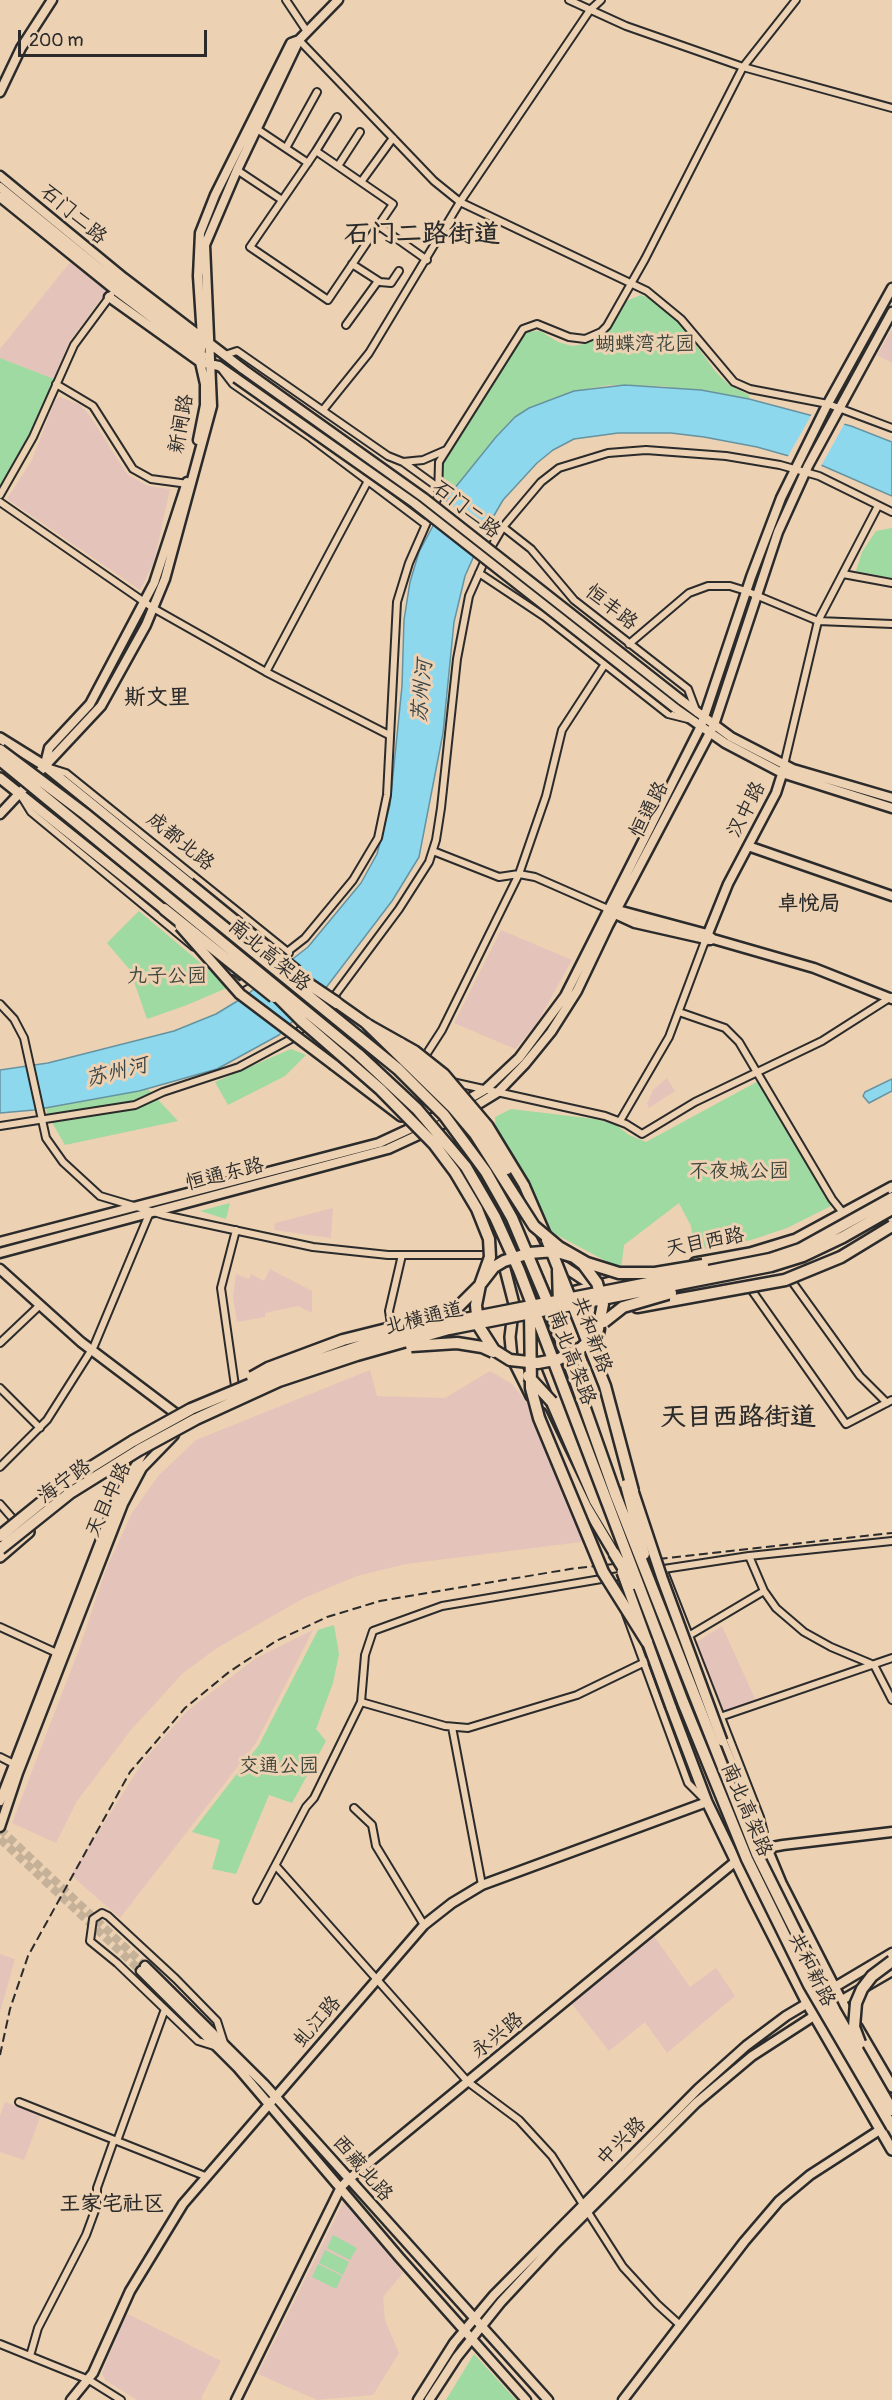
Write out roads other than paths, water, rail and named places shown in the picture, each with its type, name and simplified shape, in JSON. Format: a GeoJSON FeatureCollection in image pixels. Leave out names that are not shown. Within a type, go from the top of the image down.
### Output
{"type":"FeatureCollection","features":[{"type":"Feature","properties":{"kind":"highway","name":"南北高架路"},"geometry":{"type":"LineString","coordinates":[[0,750],[86,814],[398,1069],[466,1141],[512,1218],[562,1341],[652,1605],[747,1859],[809,1985],[892,2127]]}},
{"type":"Feature","properties":{"kind":"highway","name":"南北高架路"},"geometry":{"type":"LineString","coordinates":[[0,760],[358,1054],[445,1139],[482,1193],[525,1286],[619,1550]]}},
{"type":"Feature","properties":{"kind":"highway"},"geometry":{"type":"LineString","coordinates":[[164,909],[305,1022]]}},
{"type":"Feature","properties":{"kind":"highway"},"geometry":{"type":"LineString","coordinates":[[229,929],[333,1002]]}},
{"type":"Feature","properties":{"kind":"highway"},"geometry":{"type":"LineString","coordinates":[[220,939],[305,1022],[380,1089],[434,1144],[455,1172],[477,1209],[489,1239],[490,1257],[476,1305],[478,1326],[486,1341],[537,1384],[552,1402],[619,1550],[652,1605]]}},
{"type":"Feature","properties":{"kind":"highway"},"geometry":{"type":"LineString","coordinates":[[367,1024],[429,1082],[475,1134],[534,1226],[591,1273],[603,1304],[592,1359],[594,1380],[618,1455],[633,1491]]}},
{"type":"Feature","properties":{"kind":"highway"},"geometry":{"type":"LineString","coordinates":[[400,1043],[436,1077],[482,1130],[541,1227],[604,1386],[633,1491]]}},
{"type":"Feature","properties":{"kind":"highway","name":"北横通道"},"geometry":{"type":"LineString","coordinates":[[0,1534],[64,1484],[161,1424],[316,1359],[409,1330],[770,1259],[800,1249],[892,1198]]}},
{"type":"Feature","properties":{"kind":"highway","name":"北横通道"},"geometry":{"type":"LineString","coordinates":[[0,1549],[54,1505],[99,1474],[231,1394],[449,1329],[739,1274],[802,1256],[843,1237],[892,1209]]}},
{"type":"Feature","properties":{"kind":"highway"},"geometry":{"type":"LineString","coordinates":[[231,1394],[268,1368],[307,1352],[375,1330],[439,1316],[457,1308],[494,1267],[519,1255],[554,1251],[606,1270],[633,1274],[715,1264],[773,1252],[867,1212]]}},
{"type":"Feature","properties":{"kind":"highway"},"geometry":{"type":"LineString","coordinates":[[604,1322],[624,1309],[785,1280],[841,1257],[892,1226]]}},
{"type":"Feature","properties":{"kind":"highway"},"geometry":{"type":"LineString","coordinates":[[231,1394],[252,1396],[396,1349],[423,1344],[468,1343],[519,1363],[549,1361],[581,1348],[597,1334],[604,1322],[623,1307],[752,1277],[802,1256]]}},
{"type":"Feature","properties":{"kind":"highway"},"geometry":{"type":"LineString","coordinates":[[556,1262],[562,1341]]}},
{"type":"Feature","properties":{"kind":"highway"},"geometry":{"type":"LineString","coordinates":[[525,1286],[531,1325],[531,1388],[539,1418],[603,1572],[646,1642]]}},
{"type":"Feature","properties":{"kind":"highway"},"geometry":{"type":"LineString","coordinates":[[618,1455],[652,1605]]}},
{"type":"Feature","properties":{"kind":"highway","name":"南北高架路"},"geometry":{"type":"LineString","coordinates":[[652,1605],[757,1854],[835,2011],[892,2109]]}},
{"type":"Feature","properties":{"kind":"highway"},"geometry":{"type":"LineString","coordinates":[[892,1961],[872,1976],[862,1989],[854,2015],[857,2037],[892,2109]]}},
{"type":"Feature","properties":{"kind":"main road"},"geometry":{"type":"LineString","coordinates":[[0,92],[21,48],[52,0]]}},
{"type":"Feature","properties":{"kind":"main road","name":"新闸路"},"geometry":{"type":"LineString","coordinates":[[203,360],[211,344],[206,306],[205,246],[237,170],[299,40],[306,30],[338,0]]}},
{"type":"Feature","properties":{"kind":"main road","name":"新闸路"},"geometry":{"type":"LineString","coordinates":[[0,814],[101,706],[153,608],[165,579],[189,484],[205,405],[198,276],[200,233],[215,195],[291,44],[299,40]]}},
{"type":"Feature","properties":{"kind":"main road","name":"石门二路"},"geometry":{"type":"LineString","coordinates":[[0,176],[48,221],[114,290],[201,341]]}},
{"type":"Feature","properties":{"kind":"main road","name":"石门二路"},"geometry":{"type":"LineString","coordinates":[[0,187],[48,221],[201,341]]}},
{"type":"Feature","properties":{"kind":"main road","name":"石门二路"},"geometry":{"type":"LineString","coordinates":[[0,197],[203,360],[219,366],[414,503],[678,704]]}},
{"type":"Feature","properties":{"kind":"main road","name":"恒通路"},"geometry":{"type":"LineString","coordinates":[[451,1115],[498,1092],[532,1056],[562,1017],[613,911],[699,719],[764,540],[796,466],[892,288]]}},
{"type":"Feature","properties":{"kind":"main road","name":"恒通路"},"geometry":{"type":"LineString","coordinates":[[451,1115],[486,1089],[526,1051],[555,1012],[613,911],[712,729],[778,532],[836,411],[892,312]]}},
{"type":"Feature","properties":{"kind":"main road"},"geometry":{"type":"LineString","coordinates":[[201,341],[211,344]]}},
{"type":"Feature","properties":{"kind":"main road","name":"石门二路"},"geometry":{"type":"LineString","coordinates":[[211,344],[424,498],[678,704]]}},
{"type":"Feature","properties":{"kind":"main road","name":"新闸路"},"geometry":{"type":"LineString","coordinates":[[45,766],[49,748],[90,704],[144,602],[157,575],[175,513],[189,484]]}},
{"type":"Feature","properties":{"kind":"main road","name":"恒丰路"},"geometry":{"type":"LineString","coordinates":[[678,704],[712,729],[783,769],[892,808]]}},
{"type":"Feature","properties":{"kind":"main road","name":"成都北路"},"geometry":{"type":"LineString","coordinates":[[0,738],[45,766],[93,804],[333,1002],[429,1060],[464,1095],[508,1158],[541,1221],[556,1262],[558,1296]]}},
{"type":"Feature","properties":{"kind":"main road","name":"恒丰路"},"geometry":{"type":"LineString","coordinates":[[783,769],[892,798]]}},
{"type":"Feature","properties":{"kind":"main road","name":"汉中路"},"geometry":{"type":"LineString","coordinates":[[708,938],[747,846],[776,793],[783,769]]}},
{"type":"Feature","properties":{"kind":"main road"},"geometry":{"type":"LineString","coordinates":[[0,778],[20,794]]}},
{"type":"Feature","properties":{"kind":"main road","name":"共和新路"},"geometry":{"type":"LineString","coordinates":[[20,794],[164,909],[240,994],[415,1127],[466,1189],[487,1226],[499,1254],[514,1304],[518,1319],[510,1337],[512,1358],[550,1429],[586,1506],[619,1550],[646,1642],[707,1802],[813,2015],[892,2150]]}},
{"type":"Feature","properties":{"kind":"main road"},"geometry":{"type":"LineString","coordinates":[[747,846],[892,896]]}},
{"type":"Feature","properties":{"kind":"main road"},"geometry":{"type":"LineString","coordinates":[[613,911],[814,968],[892,997]]}},
{"type":"Feature","properties":{"kind":"main road","name":"共和新路"},"geometry":{"type":"LineString","coordinates":[[451,1115],[508,1195],[542,1259],[558,1296],[584,1364],[625,1503],[625,1509],[616,1515],[607,1514],[532,1329],[518,1319]]}},
{"type":"Feature","properties":{"kind":"main road","name":"恒通东路"},"geometry":{"type":"LineString","coordinates":[[0,1242],[379,1143],[415,1127],[451,1115]]}},
{"type":"Feature","properties":{"kind":"main road","name":"恒通东路"},"geometry":{"type":"LineString","coordinates":[[0,1253],[388,1149],[423,1135],[451,1115]]}},
{"type":"Feature","properties":{"kind":"main road","name":"天目西路"},"geometry":{"type":"LineString","coordinates":[[514,1304],[558,1296],[592,1285],[770,1247],[796,1239],[892,1187]]}},
{"type":"Feature","properties":{"kind":"main road"},"geometry":{"type":"LineString","coordinates":[[518,1319],[746,1281],[812,1260],[892,1216]]}},
{"type":"Feature","properties":{"kind":"main road"},"geometry":{"type":"LineString","coordinates":[[556,1262],[592,1285]]}},
{"type":"Feature","properties":{"kind":"main road"},"geometry":{"type":"LineString","coordinates":[[0,1269],[92,1351],[188,1424]]}},
{"type":"Feature","properties":{"kind":"main road","name":"天目中路"},"geometry":{"type":"LineString","coordinates":[[0,1827],[3,1812],[116,1501],[143,1452],[176,1413],[231,1394],[340,1348],[392,1332],[514,1304]]}},
{"type":"Feature","properties":{"kind":"main road","name":"天目中路"},"geometry":{"type":"LineString","coordinates":[[0,1800],[132,1484],[152,1455],[188,1424],[301,1377],[431,1334],[518,1319]]}},
{"type":"Feature","properties":{"kind":"main road","name":"海宁路"},"geometry":{"type":"LineString","coordinates":[[0,1534],[14,1520],[73,1476],[176,1413]]}},
{"type":"Feature","properties":{"kind":"main road","name":"海宁路"},"geometry":{"type":"LineString","coordinates":[[0,1557],[62,1505],[188,1424]]}},
{"type":"Feature","properties":{"kind":"main road","name":"共和新路"},"geometry":{"type":"LineString","coordinates":[[633,1491],[662,1578],[781,1883],[850,2018],[854,2036],[892,2102]]}},
{"type":"Feature","properties":{"kind":"main road","name":"虬江路"},"geometry":{"type":"LineString","coordinates":[[71,2400],[89,2380],[130,2291],[159,2240],[205,2176],[424,1925],[452,1903],[482,1885],[707,1802]]}},
{"type":"Feature","properties":{"kind":"main road","name":"永兴路"},"geometry":{"type":"LineString","coordinates":[[236,2400],[341,2187],[349,2179],[736,1861],[767,1848],[892,1832]]}},
{"type":"Feature","properties":{"kind":"main road","name":"中兴路"},"geometry":{"type":"LineString","coordinates":[[429,2400],[471,2338],[587,2206],[698,2089],[746,2046],[807,2003],[892,1953]]}},
{"type":"Feature","properties":{"kind":"main road","name":"西藏北路"},"geometry":{"type":"LineString","coordinates":[[143,1968],[276,2097],[548,2400]]}},
{"type":"Feature","properties":{"kind":"main road","name":"中兴路"},"geometry":{"type":"LineString","coordinates":[[418,2400],[464,2330],[527,2259],[704,2096],[752,2056],[813,2015],[892,1971]]}},
{"type":"Feature","properties":{"kind":"main road"},"geometry":{"type":"LineString","coordinates":[[850,2018],[892,2087]]}},
{"type":"Feature","properties":{"kind":"main road","name":"西藏北路"},"geometry":{"type":"LineString","coordinates":[[222,2045],[269,2104],[526,2400]]}},
{"type":"Feature","properties":{"kind":"main road"},"geometry":{"type":"LineString","coordinates":[[623,2400],[744,2242],[779,2201],[810,2175],[892,2122]]}},
{"type":"Feature","properties":{"kind":"street"},"geometry":{"type":"LineString","coordinates":[[286,0],[306,30]]}},
{"type":"Feature","properties":{"kind":"street"},"geometry":{"type":"LineString","coordinates":[[569,0],[742,67],[892,108]]}},
{"type":"Feature","properties":{"kind":"street"},"geometry":{"type":"LineString","coordinates":[[322,410],[365,359],[460,202],[590,10],[601,0]]}},
{"type":"Feature","properties":{"kind":"street"},"geometry":{"type":"LineString","coordinates":[[20,794],[30,812],[239,986],[288,953],[305,938],[353,880],[378,838],[387,795],[397,602],[409,562],[439,488],[439,462],[523,329],[537,324],[577,339],[593,337],[607,326],[632,284],[742,67],[796,0]]}},
{"type":"Feature","properties":{"kind":"street"},"geometry":{"type":"LineString","coordinates":[[299,40],[434,181],[460,202],[652,294],[674,312],[734,382],[750,389],[826,407],[892,428]]}},
{"type":"Feature","properties":{"kind":"street"},"geometry":{"type":"LineString","coordinates":[[286,148],[317,92]]}},
{"type":"Feature","properties":{"kind":"street"},"geometry":{"type":"LineString","coordinates":[[316,151],[393,204],[328,300],[250,247],[337,117]]}},
{"type":"Feature","properties":{"kind":"street"},"geometry":{"type":"LineString","coordinates":[[258,129],[308,163]]}},
{"type":"Feature","properties":{"kind":"street"},"geometry":{"type":"LineString","coordinates":[[338,166],[360,132]]}},
{"type":"Feature","properties":{"kind":"street"},"geometry":{"type":"LineString","coordinates":[[361,182],[393,138]]}},
{"type":"Feature","properties":{"kind":"street"},"geometry":{"type":"LineString","coordinates":[[237,170],[282,200]]}},
{"type":"Feature","properties":{"kind":"street"},"geometry":{"type":"LineString","coordinates":[[378,226],[427,260]]}},
{"type":"Feature","properties":{"kind":"street"},"geometry":{"type":"LineString","coordinates":[[352,264],[378,281],[391,283],[399,271]]}},
{"type":"Feature","properties":{"kind":"street"},"geometry":{"type":"LineString","coordinates":[[346,326],[378,281]]}},
{"type":"Feature","properties":{"kind":"street"},"geometry":{"type":"LineString","coordinates":[[0,495],[33,437],[74,345],[114,290]]}},
{"type":"Feature","properties":{"kind":"street","name":"石门二路"},"geometry":{"type":"LineString","coordinates":[[225,355],[237,351],[388,456],[403,462],[439,488]]}},
{"type":"Feature","properties":{"kind":"street","name":"石门二路"},"geometry":{"type":"LineString","coordinates":[[219,366],[233,384],[425,524]]}},
{"type":"Feature","properties":{"kind":"street"},"geometry":{"type":"LineString","coordinates":[[56,384],[93,406],[133,469],[151,479],[189,484]]}},
{"type":"Feature","properties":{"kind":"street","name":"石门二路"},"geometry":{"type":"LineString","coordinates":[[403,462],[423,460],[446,450]]}},
{"type":"Feature","properties":{"kind":"street"},"geometry":{"type":"LineString","coordinates":[[0,1126],[135,1105],[163,1092],[224,1073],[280,1047],[305,1022],[333,1002],[399,909],[433,851],[441,808],[457,659],[469,596],[503,527],[541,482],[559,468],[608,453],[646,450],[726,456],[807,469],[892,512]]}},
{"type":"Feature","properties":{"kind":"street"},"geometry":{"type":"LineString","coordinates":[[266,672],[368,481],[388,456]]}},
{"type":"Feature","properties":{"kind":"street"},"geometry":{"type":"LineString","coordinates":[[0,502],[153,608],[266,672],[389,735]]}},
{"type":"Feature","properties":{"kind":"street","name":"汉中路"},"geometry":{"type":"LineString","coordinates":[[783,769],[818,621],[878,506]]}},
{"type":"Feature","properties":{"kind":"street","name":"恒丰路"},"geometry":{"type":"LineString","coordinates":[[479,573],[545,617],[668,714],[699,719],[688,689],[574,600],[531,549],[503,527]]}},
{"type":"Feature","properties":{"kind":"street"},"geometry":{"type":"LineString","coordinates":[[843,573],[892,583]]}},
{"type":"Feature","properties":{"kind":"street"},"geometry":{"type":"LineString","coordinates":[[629,644],[697,589],[730,586],[818,621],[892,624]]}},
{"type":"Feature","properties":{"kind":"street"},"geometry":{"type":"LineString","coordinates":[[605,664],[562,730],[543,809],[519,874],[442,1030],[413,1074],[620,1121],[642,1134],[688,1106],[822,1041],[892,997]]}},
{"type":"Feature","properties":{"kind":"street","name":"成都北路"},"geometry":{"type":"LineString","coordinates":[[45,766],[66,773],[288,953]]}},
{"type":"Feature","properties":{"kind":"street"},"geometry":{"type":"LineString","coordinates":[[433,851],[499,877],[519,874],[535,877],[613,911]]}},
{"type":"Feature","properties":{"kind":"street","name":"汉中路"},"geometry":{"type":"LineString","coordinates":[[620,1121],[658,1058],[680,1012],[708,938]]}},
{"type":"Feature","properties":{"kind":"street","name":"共和新路"},"geometry":{"type":"LineString","coordinates":[[333,1002],[413,1074],[451,1115]]}},
{"type":"Feature","properties":{"kind":"street"},"geometry":{"type":"LineString","coordinates":[[0,1004],[18,1025],[26,1045],[40,1118],[48,1143],[66,1166],[100,1196],[133,1207],[313,1247],[402,1255],[499,1254]]}},
{"type":"Feature","properties":{"kind":"street"},"geometry":{"type":"LineString","coordinates":[[680,1012],[725,1028],[739,1042],[832,1199],[844,1214]]}},
{"type":"Feature","properties":{"kind":"street"},"geometry":{"type":"LineString","coordinates":[[305,1022],[385,1090],[415,1127]]}},
{"type":"Feature","properties":{"kind":"street"},"geometry":{"type":"LineString","coordinates":[[0,1467],[40,1428],[92,1351],[151,1211]]}},
{"type":"Feature","properties":{"kind":"street"},"geometry":{"type":"LineString","coordinates":[[231,1394],[221,1288],[236,1230]]}},
{"type":"Feature","properties":{"kind":"street"},"geometry":{"type":"LineString","coordinates":[[730,1256],[846,1424],[887,1403],[860,1376],[770,1247]]}},
{"type":"Feature","properties":{"kind":"street"},"geometry":{"type":"LineString","coordinates":[[392,1332],[389,1311],[402,1255]]}},
{"type":"Feature","properties":{"kind":"street"},"geometry":{"type":"LineString","coordinates":[[0,1343],[39,1306]]}},
{"type":"Feature","properties":{"kind":"street"},"geometry":{"type":"LineString","coordinates":[[0,1388],[40,1428]]}},
{"type":"Feature","properties":{"kind":"street"},"geometry":{"type":"LineString","coordinates":[[0,1504],[14,1520]]}},
{"type":"Feature","properties":{"kind":"street"},"geometry":{"type":"LineString","coordinates":[[257,1900],[306,1807],[314,1798],[361,1702],[365,1655],[373,1631],[442,1606],[748,1556],[892,1541]]}},
{"type":"Feature","properties":{"kind":"street"},"geometry":{"type":"LineString","coordinates":[[748,1556],[764,1591],[776,1608],[804,1632],[831,1647],[874,1665],[892,1700]]}},
{"type":"Feature","properties":{"kind":"street","name":"共和新路"},"geometry":{"type":"LineString","coordinates":[[663,1569],[760,1817],[767,1848]]}},
{"type":"Feature","properties":{"kind":"street","name":"共和新路"},"geometry":{"type":"LineString","coordinates":[[612,1577],[688,1783],[707,1802]]}},
{"type":"Feature","properties":{"kind":"street"},"geometry":{"type":"LineString","coordinates":[[361,1702],[402,1715],[452,1727],[468,1728],[562,1700],[643,1663],[764,1591]]}},
{"type":"Feature","properties":{"kind":"street"},"geometry":{"type":"LineString","coordinates":[[0,1627],[61,1654]]}},
{"type":"Feature","properties":{"kind":"street"},"geometry":{"type":"LineString","coordinates":[[720,1717],[892,1658]]}},
{"type":"Feature","properties":{"kind":"street"},"geometry":{"type":"LineString","coordinates":[[452,1727],[482,1885]]}},
{"type":"Feature","properties":{"kind":"street"},"geometry":{"type":"LineString","coordinates":[[0,1757],[14,1764]]}},
{"type":"Feature","properties":{"kind":"street"},"geometry":{"type":"LineString","coordinates":[[0,1786],[8,1780]]}},
{"type":"Feature","properties":{"kind":"street"},"geometry":{"type":"LineString","coordinates":[[354,1808],[372,1825],[376,1846],[424,1925]]}},
{"type":"Feature","properties":{"kind":"street"},"geometry":{"type":"LineString","coordinates":[[276,1866],[468,2082],[519,2120],[552,2156],[587,2206],[623,2267],[680,2325]]}},
{"type":"Feature","properties":{"kind":"street"},"geometry":{"type":"LineString","coordinates":[[102,1913],[108,1916],[176,1979],[217,2021],[222,2045],[198,2041],[165,2009],[90,1941],[91,1923],[96,1916],[102,1913]]}},
{"type":"Feature","properties":{"kind":"street"},"geometry":{"type":"LineString","coordinates":[[30,2356],[35,2334],[76,2256],[93,2215],[98,2202],[96,2192],[165,2009]]}},
{"type":"Feature","properties":{"kind":"street"},"geometry":{"type":"LineString","coordinates":[[19,2102],[205,2176]]}},
{"type":"Feature","properties":{"kind":"street"},"geometry":{"type":"LineString","coordinates":[[0,2344],[89,2380],[121,2400]]}},
{"type":"Feature","properties":{"kind":"water","name":"苏州河"},"geometry":{"type":"Polygon","coordinates":[[[625,385],[701,390],[749,399],[851,426],[892,442],[892,496],[821,465],[757,447],[704,437],[671,433],[618,433],[574,439],[553,450],[537,463],[503,500],[485,531],[465,576],[454,622],[443,733],[419,857],[392,901],[325,989],[279,1035],[217,1069],[139,1091],[34,1110],[0,1113],[0,1070],[48,1063],[174,1031],[216,1014],[244,997],[308,947],[361,883],[377,854],[390,805],[402,686],[404,620],[410,582],[419,552],[450,494],[496,437],[515,417],[529,408],[574,391],[625,385]]]}},
{"type":"Feature","properties":{"kind":"water"},"geometry":{"type":"Polygon","coordinates":[[[892,1079],[892,1091],[869,1103],[863,1096],[865,1092],[892,1079]]]}},
{"type":"Feature","properties":{"kind":"tunnel"},"geometry":{"type":"LineString","coordinates":[[0,1829],[145,1966]]}},
{"type":"Feature","properties":{"kind":"tunnel"},"geometry":{"type":"LineString","coordinates":[[0,1839],[141,1971]]}},
{"type":"Feature","properties":{"kind":"railway"},"geometry":{"type":"LineString","coordinates":[[0,2055],[10,2009],[28,1956],[130,1772],[185,1708],[229,1672],[276,1641],[327,1617],[380,1601],[570,1569],[892,1533]]}},
{"type":"Feature","properties":{"kind":"district","name":"石门二路街道"},"geometry":{"type":"Point","coordinates":[422,235]}},
{"type":"Feature","properties":{"kind":"district","name":"斯文里"},"geometry":{"type":"Point","coordinates":[157,698]}},
{"type":"Feature","properties":{"kind":"district","name":"卓悦局"},"geometry":{"type":"Point","coordinates":[809,905]}},
{"type":"Feature","properties":{"kind":"district","name":"天目西路街道"},"geometry":{"type":"Point","coordinates":[738,1418]}},
{"type":"Feature","properties":{"kind":"district","name":"王家宅社区"},"geometry":{"type":"Point","coordinates":[112,2205]}},
{"type":"Feature","properties":{"kind":"park label","name":"蝴蝶湾花园"},"geometry":{"type":"Point","coordinates":[645,345]}},
{"type":"Feature","properties":{"kind":"park label","name":"九子公园"},"geometry":{"type":"Point","coordinates":[167,977]}},
{"type":"Feature","properties":{"kind":"park label","name":"不夜城公园"},"geometry":{"type":"Point","coordinates":[739,1172]}},
{"type":"Feature","properties":{"kind":"park label","name":"交通公园"},"geometry":{"type":"Point","coordinates":[279,1767]}}]}
